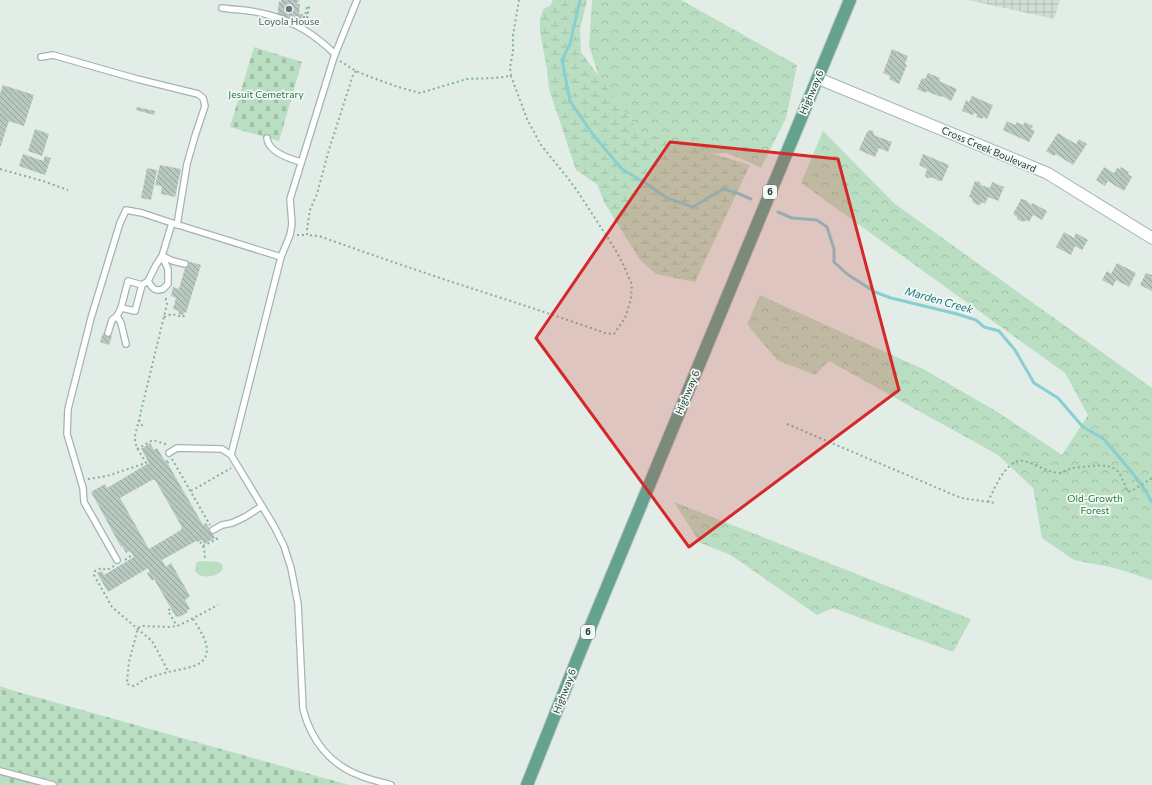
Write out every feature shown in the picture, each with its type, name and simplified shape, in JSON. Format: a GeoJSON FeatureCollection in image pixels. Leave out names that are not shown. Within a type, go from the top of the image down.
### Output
{"type":"FeatureCollection","features":[{"type":"Feature","properties":{"kind":"main road","name":"Highway 6"},"geometry":{"type":"LineString","coordinates":[[527,785],[578,657],[850,0]]}},
{"type":"Feature","properties":{"kind":"street","name":"Cross Creek Boulevard"},"geometry":{"type":"LineString","coordinates":[[817,78],[1047,173],[1152,238]]}},
{"type":"Feature","properties":{"kind":"lane"},"geometry":{"type":"LineString","coordinates":[[231,455],[281,257],[290,235],[292,224],[290,199],[334,56],[357,0]]}},
{"type":"Feature","properties":{"kind":"lane"},"geometry":{"type":"LineString","coordinates":[[222,8],[264,14],[284,19],[303,28],[316,37],[334,56]]}},
{"type":"Feature","properties":{"kind":"lane"},"geometry":{"type":"LineString","coordinates":[[42,57],[53,55],[137,79],[198,94],[203,98],[205,106],[187,164],[175,224],[162,256],[148,281],[142,285],[135,312],[121,308]]}},
{"type":"Feature","properties":{"kind":"lane"},"geometry":{"type":"LineString","coordinates":[[267,138],[267,143],[273,150],[288,158],[301,162]]}},
{"type":"Feature","properties":{"kind":"lane"},"geometry":{"type":"LineString","coordinates":[[117,560],[84,502],[83,488],[67,434],[68,409],[91,318],[120,223],[126,210],[142,213],[281,257]]}},
{"type":"Feature","properties":{"kind":"lane"},"geometry":{"type":"LineString","coordinates":[[162,256],[185,264]]}},
{"type":"Feature","properties":{"kind":"lane"},"geometry":{"type":"LineString","coordinates":[[148,281],[153,289],[163,289],[168,284],[168,269],[162,256]]}},
{"type":"Feature","properties":{"kind":"lane"},"geometry":{"type":"LineString","coordinates":[[108,333],[112,320],[117,316],[121,308],[128,281],[142,285]]}},
{"type":"Feature","properties":{"kind":"lane"},"geometry":{"type":"LineString","coordinates":[[117,316],[121,323],[126,344]]}},
{"type":"Feature","properties":{"kind":"lane"},"geometry":{"type":"LineString","coordinates":[[169,453],[177,448],[222,449],[231,455],[274,526],[284,546],[291,568],[298,604],[303,709],[306,722],[323,750],[337,764],[348,771],[391,785]]}},
{"type":"Feature","properties":{"kind":"lane"},"geometry":{"type":"LineString","coordinates":[[212,528],[232,523],[262,506]]}},
{"type":"Feature","properties":{"kind":"lane"},"geometry":{"type":"LineString","coordinates":[[0,771],[53,785]]}},
{"type":"Feature","properties":{"kind":"path"},"geometry":{"type":"LineString","coordinates":[[290,235],[319,236],[487,294],[538,309],[605,333],[614,334],[625,318],[631,299],[632,285],[615,249],[578,192],[541,145],[527,119],[511,76],[510,67],[513,52],[513,35],[519,0]]}},
{"type":"Feature","properties":{"kind":"path"},"geometry":{"type":"LineString","coordinates":[[303,17],[305,17],[306,6],[309,7],[307,17],[312,24]]}},
{"type":"Feature","properties":{"kind":"path"},"geometry":{"type":"LineString","coordinates":[[334,56],[356,71],[398,87],[420,92],[467,79],[511,76]]}},
{"type":"Feature","properties":{"kind":"path"},"geometry":{"type":"LineString","coordinates":[[307,235],[310,210],[317,194],[328,153],[353,75],[356,71]]}},
{"type":"Feature","properties":{"kind":"path"},"geometry":{"type":"LineString","coordinates":[[0,169],[43,181],[68,190]]}},
{"type":"Feature","properties":{"kind":"path"},"geometry":{"type":"LineString","coordinates":[[81,481],[107,476],[146,463],[134,441],[167,304],[163,289]]}},
{"type":"Feature","properties":{"kind":"path"},"geometry":{"type":"LineString","coordinates":[[164,317],[172,314],[183,317],[185,314]]}},
{"type":"Feature","properties":{"kind":"path"},"geometry":{"type":"LineString","coordinates":[[139,420],[143,427]]}},
{"type":"Feature","properties":{"kind":"path"},"geometry":{"type":"LineString","coordinates":[[787,424],[961,498],[995,503]]}},
{"type":"Feature","properties":{"kind":"path"},"geometry":{"type":"LineString","coordinates":[[137,449],[153,440],[177,448]]}},
{"type":"Feature","properties":{"kind":"path"},"geometry":{"type":"LineString","coordinates":[[173,461],[212,528]]}},
{"type":"Feature","properties":{"kind":"path"},"geometry":{"type":"LineString","coordinates":[[988,502],[1006,469],[1018,462],[1023,461],[1060,474],[1070,468],[1110,466],[1118,471],[1128,492],[1152,478]]}},
{"type":"Feature","properties":{"kind":"path"},"geometry":{"type":"LineString","coordinates":[[191,491],[229,469]]}},
{"type":"Feature","properties":{"kind":"path"},"geometry":{"type":"LineString","coordinates":[[203,546],[217,539],[216,537]]}},
{"type":"Feature","properties":{"kind":"path"},"geometry":{"type":"LineString","coordinates":[[200,542],[203,546],[205,558]]}},
{"type":"Feature","properties":{"kind":"path"},"geometry":{"type":"LineString","coordinates":[[132,555],[107,570],[100,568],[95,571],[94,575],[112,607],[152,640],[168,672]]}},
{"type":"Feature","properties":{"kind":"path"},"geometry":{"type":"LineString","coordinates":[[138,628],[141,626],[177,626],[218,605]]}},
{"type":"Feature","properties":{"kind":"path"},"geometry":{"type":"LineString","coordinates":[[170,609],[168,611],[177,626]]}},
{"type":"Feature","properties":{"kind":"path"},"geometry":{"type":"LineString","coordinates":[[138,628],[129,662],[127,681],[128,684],[134,686],[148,678],[199,664],[205,658],[207,647],[204,638],[193,619]]}},
{"type":"Feature","properties":{"kind":"highlighted area"},"geometry":{"type":"Polygon","coordinates":[[[670,142],[838,159],[899,390],[689,547],[536,338],[670,142]]]}},
{"type":"Feature","properties":{"kind":"shaded area"},"geometry":{"type":"Polygon","coordinates":[[[968,0],[1060,0],[1054,19],[968,0]]]}},
{"type":"Feature","properties":{"kind":"green space"},"geometry":{"type":"Polygon","coordinates":[[[551,0],[587,0],[580,29],[581,52],[639,131],[750,165],[695,282],[656,274],[640,260],[604,202],[597,184],[576,170],[549,89],[540,32],[540,20],[543,9],[550,6],[553,1],[551,0]]]}},
{"type":"Feature","properties":{"kind":"green space"},"geometry":{"type":"Polygon","coordinates":[[[592,0],[681,0],[797,65],[786,118],[761,168],[726,153],[707,154],[639,131],[599,77],[589,45],[592,0]]]}},
{"type":"Feature","properties":{"kind":"green space","name":"Jesuit Cemetrary"},"geometry":{"type":"Polygon","coordinates":[[[254,47],[302,62],[279,141],[230,127],[254,47]]]}},
{"type":"Feature","properties":{"kind":"green space","name":"Old-Growth Forest"},"geometry":{"type":"Polygon","coordinates":[[[823,131],[895,204],[1152,388],[1152,580],[1115,568],[1074,560],[1042,538],[1033,488],[998,455],[829,361],[815,375],[777,360],[747,324],[760,295],[923,369],[996,411],[1062,455],[1088,415],[1065,373],[801,183],[823,131]]]}},
{"type":"Feature","properties":{"kind":"green space"},"geometry":{"type":"Polygon","coordinates":[[[674,502],[971,619],[953,652],[833,608],[817,615],[731,555],[700,543],[674,502]]]}},
{"type":"Feature","properties":{"kind":"green space"},"geometry":{"type":"Polygon","coordinates":[[[200,561],[218,562],[222,564],[223,569],[214,576],[201,576],[195,571],[196,563],[200,561]]]}},
{"type":"Feature","properties":{"kind":"green space"},"geometry":{"type":"Polygon","coordinates":[[[0,686],[11,690],[349,785],[0,785],[0,686]]]}},
{"type":"Feature","properties":{"kind":"building","name":"Loyola House"},"geometry":{"type":"Polygon","coordinates":[[[281,0],[299,0],[297,4],[300,4],[299,14],[303,14],[302,19],[277,17],[279,1],[281,2],[281,0]]]}},
{"type":"Feature","properties":{"kind":"building"},"geometry":{"type":"Polygon","coordinates":[[[892,49],[908,56],[905,64],[907,65],[899,84],[889,79],[890,76],[883,73],[892,49]]]}},
{"type":"Feature","properties":{"kind":"building"},"geometry":{"type":"Polygon","coordinates":[[[928,73],[940,78],[939,81],[957,89],[951,101],[942,96],[941,97],[926,91],[926,93],[917,89],[922,78],[925,79],[928,73]]]}},
{"type":"Feature","properties":{"kind":"building"},"geometry":{"type":"Polygon","coordinates":[[[3,85],[34,95],[24,126],[9,121],[0,148],[0,94],[3,85]]]}},
{"type":"Feature","properties":{"kind":"building"},"geometry":{"type":"Polygon","coordinates":[[[972,96],[993,105],[987,119],[983,117],[982,119],[976,117],[977,114],[974,113],[973,115],[962,111],[966,100],[969,102],[972,96]]]}},
{"type":"Feature","properties":{"kind":"building"},"geometry":{"type":"Polygon","coordinates":[[[137,107],[155,111],[154,115],[136,110],[137,107]]]}},
{"type":"Feature","properties":{"kind":"building"},"geometry":{"type":"Polygon","coordinates":[[[1007,121],[1015,125],[1017,122],[1023,125],[1025,122],[1033,126],[1031,129],[1035,131],[1029,142],[1003,130],[1007,121]]]}},
{"type":"Feature","properties":{"kind":"building"},"geometry":{"type":"Polygon","coordinates":[[[35,129],[49,134],[42,156],[28,151],[35,129]]]}},
{"type":"Feature","properties":{"kind":"building"},"geometry":{"type":"Polygon","coordinates":[[[870,130],[873,131],[874,135],[892,142],[888,152],[879,148],[875,157],[859,150],[867,132],[870,130]]]}},
{"type":"Feature","properties":{"kind":"building"},"geometry":{"type":"Polygon","coordinates":[[[1058,133],[1076,144],[1079,139],[1087,144],[1073,165],[1056,154],[1054,156],[1046,151],[1058,133]]]}},
{"type":"Feature","properties":{"kind":"building"},"geometry":{"type":"Polygon","coordinates":[[[23,154],[43,161],[45,156],[51,158],[45,175],[19,166],[23,154]]]}},
{"type":"Feature","properties":{"kind":"building"},"geometry":{"type":"Polygon","coordinates":[[[923,154],[949,165],[942,181],[932,177],[926,177],[925,175],[927,169],[919,165],[923,154]]]}},
{"type":"Feature","properties":{"kind":"building"},"geometry":{"type":"Polygon","coordinates":[[[160,165],[181,169],[175,197],[161,194],[162,186],[155,185],[160,165]]]}},
{"type":"Feature","properties":{"kind":"building"},"geometry":{"type":"Polygon","coordinates":[[[1104,167],[1114,173],[1117,168],[1120,169],[1121,167],[1129,172],[1128,174],[1132,177],[1124,191],[1108,181],[1105,186],[1096,180],[1104,167]]]}},
{"type":"Feature","properties":{"kind":"building"},"geometry":{"type":"Polygon","coordinates":[[[147,168],[157,170],[151,200],[141,198],[147,168]]]}},
{"type":"Feature","properties":{"kind":"building"},"geometry":{"type":"Polygon","coordinates":[[[975,181],[980,182],[981,185],[990,188],[992,182],[1004,187],[998,201],[988,197],[985,204],[982,202],[978,205],[973,202],[972,198],[969,197],[975,181]]]}},
{"type":"Feature","properties":{"kind":"building"},"geometry":{"type":"Polygon","coordinates":[[[1021,199],[1026,200],[1031,205],[1033,203],[1047,211],[1042,220],[1033,215],[1029,222],[1026,220],[1023,222],[1017,219],[1017,217],[1013,214],[1021,199]]]}},
{"type":"Feature","properties":{"kind":"building"},"geometry":{"type":"Polygon","coordinates":[[[1064,232],[1074,238],[1076,233],[1088,240],[1082,250],[1075,246],[1071,255],[1056,247],[1064,232]]]}},
{"type":"Feature","properties":{"kind":"building"},"geometry":{"type":"Polygon","coordinates":[[[187,261],[201,265],[186,313],[184,312],[183,315],[178,314],[179,311],[173,309],[176,298],[171,296],[173,287],[179,289],[187,261]]]}},
{"type":"Feature","properties":{"kind":"building"},"geometry":{"type":"Polygon","coordinates":[[[1117,263],[1136,273],[1129,287],[1116,280],[1113,286],[1102,280],[1107,271],[1111,274],[1117,263]]]}},
{"type":"Feature","properties":{"kind":"building"},"geometry":{"type":"Polygon","coordinates":[[[1146,273],[1152,275],[1152,291],[1140,285],[1146,273]]]}},
{"type":"Feature","properties":{"kind":"building"},"geometry":{"type":"Polygon","coordinates":[[[103,333],[112,336],[109,345],[100,342],[103,333]]]}},
{"type":"Feature","properties":{"kind":"building"},"geometry":{"type":"Polygon","coordinates":[[[150,443],[154,450],[157,448],[165,461],[168,460],[168,464],[203,525],[206,523],[215,538],[204,544],[202,540],[196,541],[162,560],[166,567],[171,563],[190,596],[185,600],[190,609],[187,610],[188,612],[179,617],[176,617],[154,579],[152,581],[147,573],[150,572],[148,568],[108,592],[97,573],[102,571],[104,575],[134,557],[130,551],[126,553],[122,546],[121,547],[91,492],[105,484],[107,488],[149,463],[141,449],[150,443]],[[152,480],[120,498],[149,549],[181,530],[182,527],[155,480],[152,480]]]}},
{"type":"Feature","properties":{"kind":"waterway"},"geometry":{"type":"LineString","coordinates":[[580,0],[570,44],[562,60],[570,101],[594,136],[622,169],[667,198],[693,207],[723,189],[751,199]]}},
{"type":"Feature","properties":{"kind":"waterway","name":"Marden Creek"},"geometry":{"type":"LineString","coordinates":[[778,212],[792,218],[817,220],[827,227],[834,249],[834,262],[847,274],[875,292],[891,298],[957,314],[976,320],[984,327],[999,331],[1015,350],[1034,383],[1058,398],[1083,427],[1104,439],[1139,481],[1152,502]]}},
{"type":"Feature","properties":{"kind":"place","name":"Loyola House"},"geometry":{"type":"Point","coordinates":[289,9]}}]}
